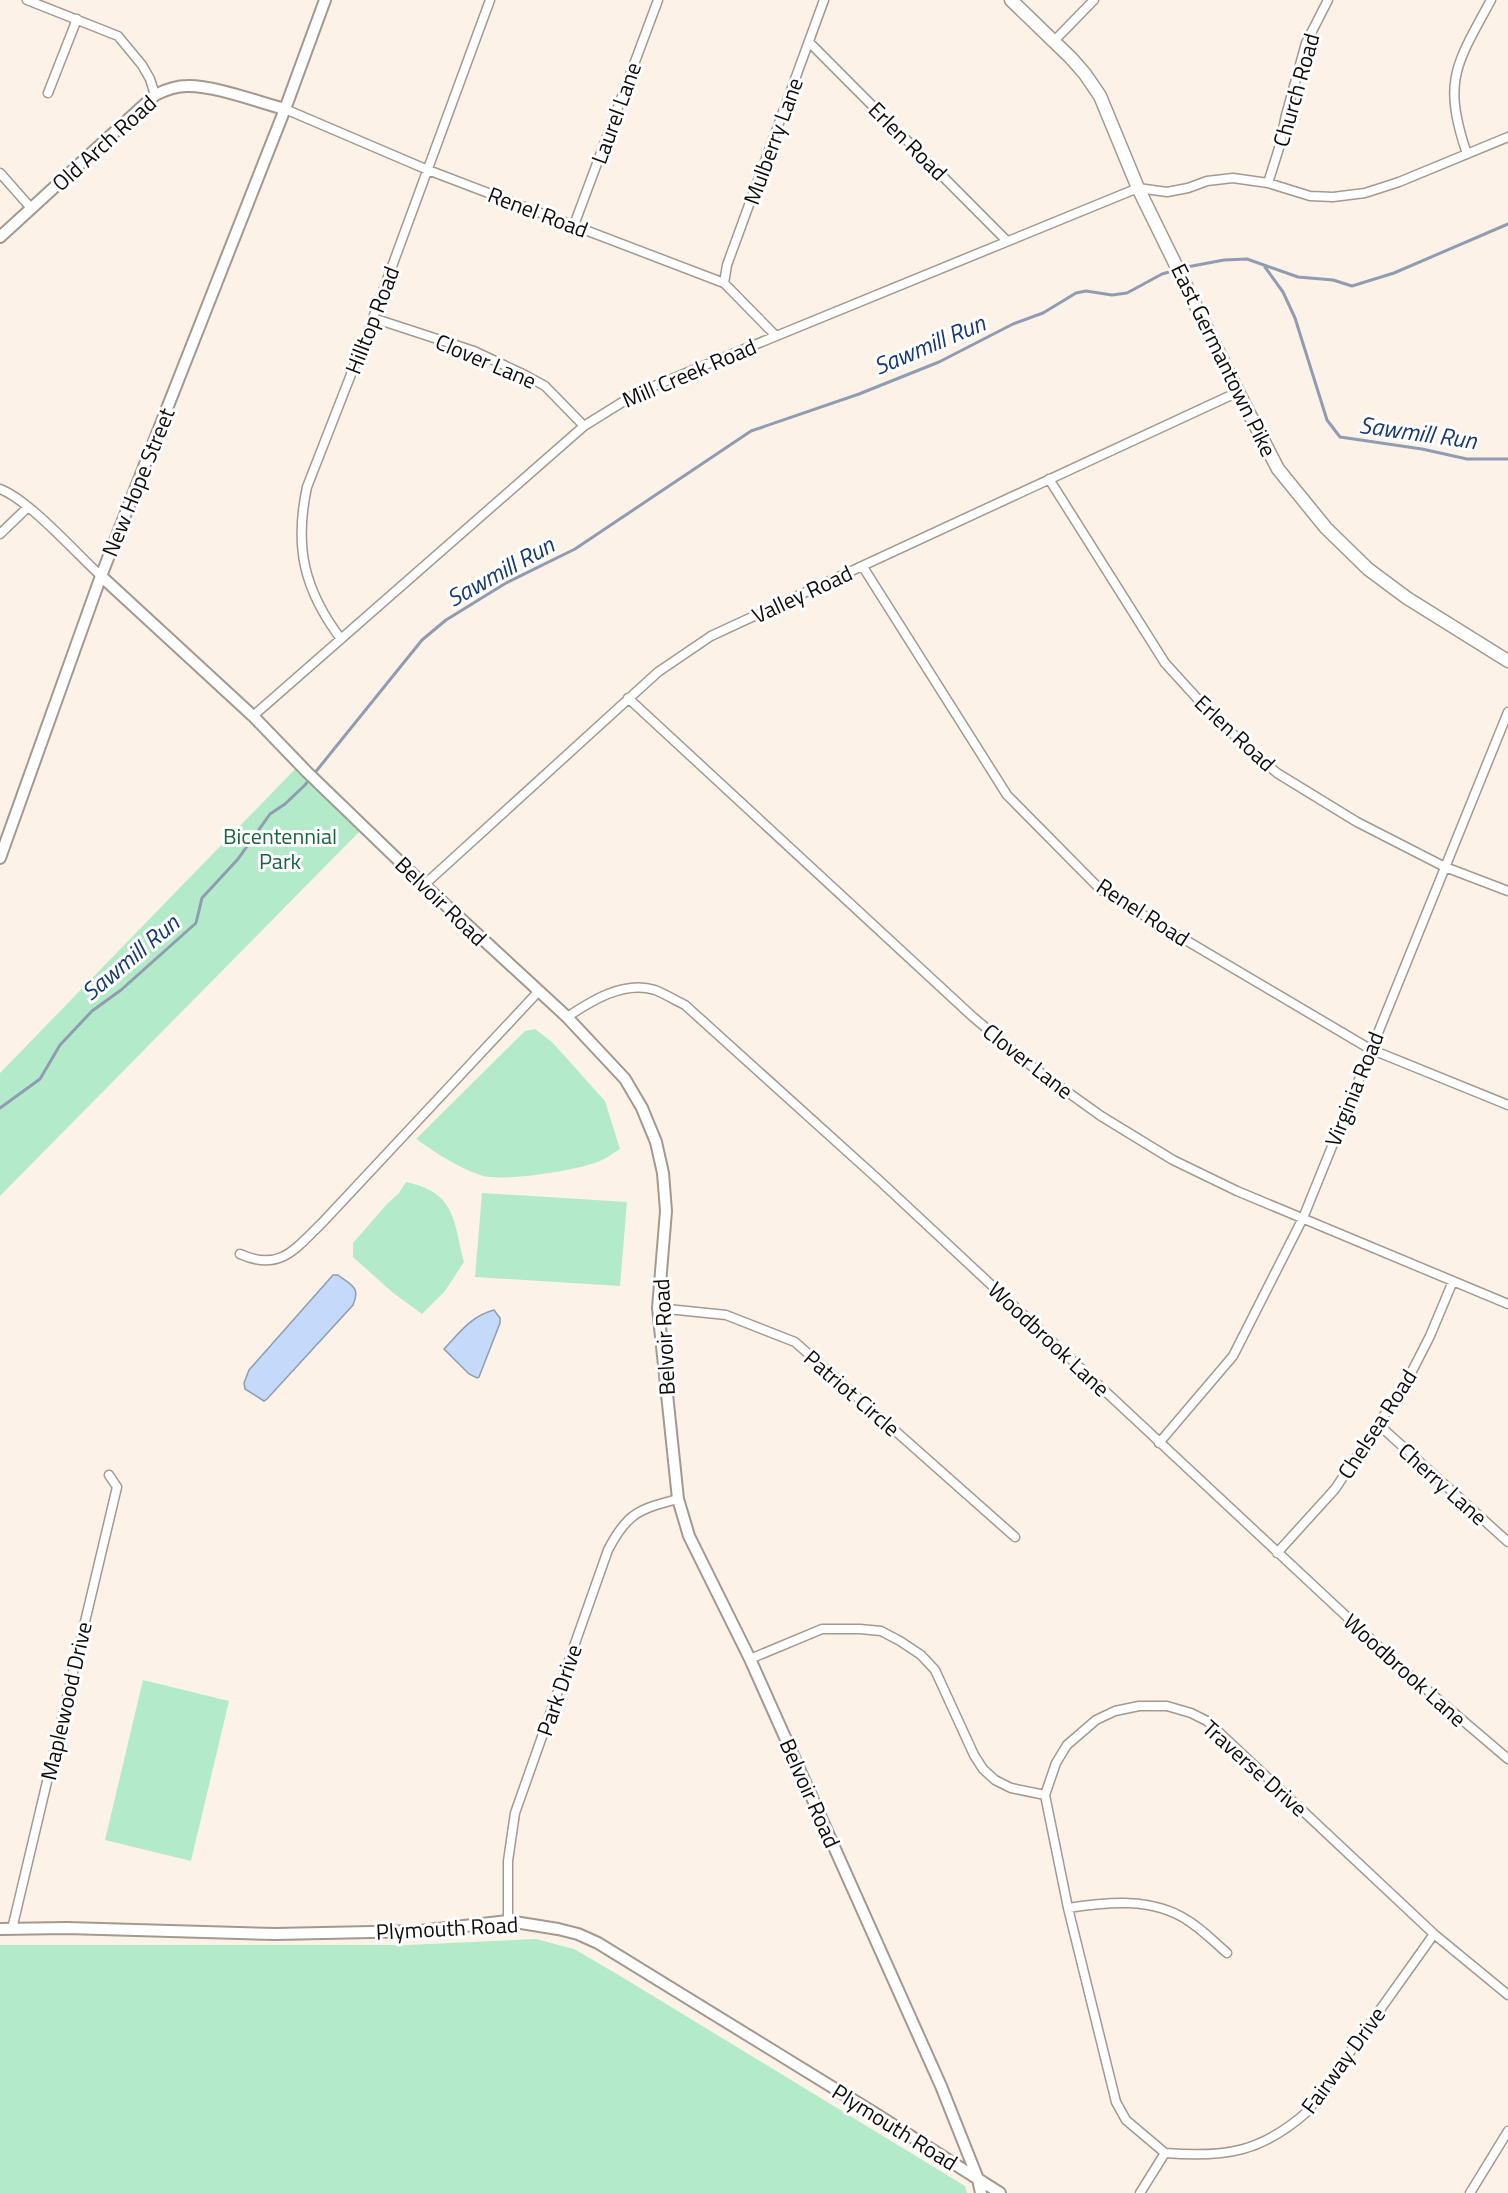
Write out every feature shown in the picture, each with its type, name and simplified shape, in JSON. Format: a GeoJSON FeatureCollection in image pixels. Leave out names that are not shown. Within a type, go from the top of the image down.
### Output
{"type":"FeatureCollection","features":[{"type":"Feature","properties":{"kind":"main road","name":"East Germantown Pike"},"geometry":{"type":"LineString","coordinates":[[1011,0],[1085,74],[1100,96],[1138,188],[1278,469],[1332,534],[1368,569],[1407,598],[1508,661]]}},
{"type":"Feature","properties":{"kind":"street"},"geometry":{"type":"LineString","coordinates":[[27,0],[118,36],[126,43],[146,72],[155,95]]}},
{"type":"Feature","properties":{"kind":"street"},"geometry":{"type":"LineString","coordinates":[[285,109],[325,0]]}},
{"type":"Feature","properties":{"kind":"street","name":"Hilltop Road"},"geometry":{"type":"LineString","coordinates":[[341,639],[323,615],[306,571],[300,544],[307,487],[373,318],[490,0]]}},
{"type":"Feature","properties":{"kind":"street","name":"Laurel Lane"},"geometry":{"type":"LineString","coordinates":[[573,225],[658,0]]}},
{"type":"Feature","properties":{"kind":"street","name":"Mulberry Lane"},"geometry":{"type":"LineString","coordinates":[[724,283],[727,265],[824,0]]}},
{"type":"Feature","properties":{"kind":"street"},"geometry":{"type":"LineString","coordinates":[[1054,41],[1094,0]]}},
{"type":"Feature","properties":{"kind":"street","name":"Church Road"},"geometry":{"type":"LineString","coordinates":[[1268,183],[1306,42],[1328,0]]}},
{"type":"Feature","properties":{"kind":"street"},"geometry":{"type":"LineString","coordinates":[[1467,154],[1457,126],[1453,102],[1454,80],[1459,59],[1491,0]]}},
{"type":"Feature","properties":{"kind":"street"},"geometry":{"type":"LineString","coordinates":[[48,93],[77,19]]}},
{"type":"Feature","properties":{"kind":"street","name":"Erlen Road"},"geometry":{"type":"LineString","coordinates":[[809,42],[1007,241]]}},
{"type":"Feature","properties":{"kind":"street","name":"Old Arch Road"},"geometry":{"type":"LineString","coordinates":[[0,237],[155,95],[170,88],[186,85],[200,87],[285,109]]}},
{"type":"Feature","properties":{"kind":"street","name":"Renel Road"},"geometry":{"type":"LineString","coordinates":[[285,109],[428,170],[724,283],[776,336]]}},
{"type":"Feature","properties":{"kind":"street","name":"New Hope Street"},"geometry":{"type":"LineString","coordinates":[[0,858],[101,576],[285,109]]}},
{"type":"Feature","properties":{"kind":"street"},"geometry":{"type":"LineString","coordinates":[[1138,188],[1167,192],[1188,188],[1207,180],[1233,178],[1268,183],[1310,196],[1333,197],[1365,193],[1399,182],[1508,138]]}},
{"type":"Feature","properties":{"kind":"street"},"geometry":{"type":"LineString","coordinates":[[0,173],[31,208]]}},
{"type":"Feature","properties":{"kind":"street","name":"Mill Creek Road"},"geometry":{"type":"LineString","coordinates":[[253,716],[584,426],[637,393],[1138,188]]}},
{"type":"Feature","properties":{"kind":"street","name":"Clover Lane"},"geometry":{"type":"LineString","coordinates":[[373,318],[474,351],[525,375],[545,386],[584,426]]}},
{"type":"Feature","properties":{"kind":"street","name":"Valley Road"},"geometry":{"type":"LineString","coordinates":[[424,885],[628,698],[658,672],[711,636],[1238,392]]}},
{"type":"Feature","properties":{"kind":"street","name":"Erlen Road"},"geometry":{"type":"LineString","coordinates":[[1049,479],[1165,663],[1215,718],[1277,773],[1357,822],[1445,867],[1508,891]]}},
{"type":"Feature","properties":{"kind":"street"},"geometry":{"type":"LineString","coordinates":[[0,489],[8,492],[28,507],[101,576]]}},
{"type":"Feature","properties":{"kind":"street"},"geometry":{"type":"LineString","coordinates":[[0,534],[28,507]]}},
{"type":"Feature","properties":{"kind":"street","name":"Renel Road"},"geometry":{"type":"LineString","coordinates":[[862,567],[1007,795],[1101,890],[1370,1049],[1508,1105]]}},
{"type":"Feature","properties":{"kind":"street","name":"Belvoir Road"},"geometry":{"type":"LineString","coordinates":[[101,576],[253,716],[307,772],[424,885],[567,1017],[625,1079],[642,1108],[656,1142],[663,1173],[666,1211],[658,1308],[678,1499],[690,1536],[750,1659],[941,2086],[978,2179],[981,2193]]}},
{"type":"Feature","properties":{"kind":"street","name":"Clover Lane"},"geometry":{"type":"LineString","coordinates":[[628,698],[973,1017],[1034,1068],[1101,1116],[1173,1160],[1237,1191],[1508,1304]]}},
{"type":"Feature","properties":{"kind":"street","name":"Virginia Road"},"geometry":{"type":"LineString","coordinates":[[1159,1443],[1233,1356],[1303,1218],[1508,712]]}},
{"type":"Feature","properties":{"kind":"street","name":"Woodbrook Lane"},"geometry":{"type":"LineString","coordinates":[[567,1017],[597,998],[634,988],[653,990],[685,1005],[881,1182],[1406,1672],[1508,1759]]}},
{"type":"Feature","properties":{"kind":"street"},"geometry":{"type":"LineString","coordinates":[[240,1254],[255,1261],[270,1261],[296,1248],[538,992]]}},
{"type":"Feature","properties":{"kind":"street","name":"Chelsea Road"},"geometry":{"type":"LineString","coordinates":[[1277,1552],[1335,1489],[1379,1425],[1407,1381],[1430,1336],[1453,1281]]}},
{"type":"Feature","properties":{"kind":"street","name":"Patriot Circle"},"geometry":{"type":"LineString","coordinates":[[658,1308],[726,1316],[795,1342],[1016,1537]]}},
{"type":"Feature","properties":{"kind":"street","name":"Cherry Lane"},"geometry":{"type":"LineString","coordinates":[[1379,1425],[1508,1542]]}},
{"type":"Feature","properties":{"kind":"street","name":"Maplewood Drive"},"geometry":{"type":"LineString","coordinates":[[12,1929],[117,1487],[109,1475]]}},
{"type":"Feature","properties":{"kind":"street","name":"Park Drive"},"geometry":{"type":"LineString","coordinates":[[508,1921],[508,1861],[516,1814],[608,1550],[618,1531],[631,1516],[650,1506],[678,1499]]}},
{"type":"Feature","properties":{"kind":"street"},"geometry":{"type":"LineString","coordinates":[[750,1659],[822,1629],[882,1631],[921,1655],[935,1670],[974,1755],[983,1768],[995,1780],[1011,1788],[1045,1795],[1068,1908],[1116,2102],[1126,2120],[1165,2153],[1140,2193]]}},
{"type":"Feature","properties":{"kind":"street","name":"Traverse Drive"},"geometry":{"type":"LineString","coordinates":[[1045,1795],[1056,1763],[1067,1745],[1096,1720],[1115,1711],[1139,1706],[1167,1706],[1191,1713],[1207,1721],[1434,1934],[1508,1995]]}},
{"type":"Feature","properties":{"kind":"street"},"geometry":{"type":"LineString","coordinates":[[1068,1908],[1115,1903],[1154,1906],[1172,1911],[1188,1920],[1227,1953]]}},
{"type":"Feature","properties":{"kind":"street","name":"Plymouth Road"},"geometry":{"type":"LineString","coordinates":[[0,1929],[67,1928],[275,1935],[420,1931],[508,1921],[578,1934],[598,1943],[1000,2193]]}},
{"type":"Feature","properties":{"kind":"street","name":"Fairway Drive"},"geometry":{"type":"LineString","coordinates":[[1165,2153],[1191,2156],[1242,2150],[1287,2130],[1308,2111],[1434,1934]]}},
{"type":"Feature","properties":{"kind":"street"},"geometry":{"type":"LineString","coordinates":[[1470,2193],[1508,2131]]}},
{"type":"Feature","properties":{"kind":"green space","name":"Bicentennial Park"},"geometry":{"type":"Polygon","coordinates":[[[300,764],[364,827],[0,1196],[0,1073],[300,764]]]}},
{"type":"Feature","properties":{"kind":"green space"},"geometry":{"type":"Polygon","coordinates":[[[535,1029],[552,1042],[605,1101],[620,1149],[590,1165],[540,1174],[490,1177],[471,1172],[455,1164],[416,1139],[525,1031],[535,1029]]]}},
{"type":"Feature","properties":{"kind":"green space"},"geometry":{"type":"Polygon","coordinates":[[[406,1182],[435,1193],[450,1210],[464,1262],[445,1291],[422,1314],[392,1292],[353,1257],[353,1243],[399,1193],[406,1182]]]}},
{"type":"Feature","properties":{"kind":"green space"},"geometry":{"type":"Polygon","coordinates":[[[482,1193],[627,1202],[620,1286],[475,1277],[482,1193]]]}},
{"type":"Feature","properties":{"kind":"green space"},"geometry":{"type":"Polygon","coordinates":[[[143,1680],[229,1701],[191,1861],[105,1840],[143,1680]]]}},
{"type":"Feature","properties":{"kind":"green space"},"geometry":{"type":"Polygon","coordinates":[[[536,1939],[574,1949],[617,1974],[965,2186],[967,2193],[0,2193],[0,1945],[406,1945],[536,1939]]]}},
{"type":"Feature","properties":{"kind":"water"},"geometry":{"type":"Polygon","coordinates":[[[333,1275],[338,1275],[351,1284],[355,1290],[353,1305],[267,1399],[264,1401],[245,1389],[244,1383],[249,1370],[333,1275]]]}},
{"type":"Feature","properties":{"kind":"water"},"geometry":{"type":"Polygon","coordinates":[[[494,1310],[500,1318],[500,1323],[477,1378],[469,1374],[444,1349],[472,1321],[494,1310]]]}},
{"type":"Feature","properties":{"kind":"waterway"},"geometry":{"type":"LineString","coordinates":[[1187,267],[1224,260],[1247,259],[1298,277],[1333,280],[1352,286],[1394,273],[1508,224]]}},
{"type":"Feature","properties":{"kind":"waterway","name":"Sawmill Run"},"geometry":{"type":"LineString","coordinates":[[1265,267],[1283,292],[1295,318],[1327,420],[1340,437],[1422,449],[1467,459],[1508,459]]}},
{"type":"Feature","properties":{"kind":"waterway","name":"Sawmill Run"},"geometry":{"type":"LineString","coordinates":[[0,1108],[40,1079],[60,1045],[92,1011],[121,990],[196,923],[202,898],[238,859],[270,814],[285,804],[305,785],[422,640],[446,620],[506,583],[575,549],[751,431],[859,394],[939,362],[1013,324],[1043,313],[1076,293],[1086,291],[1112,295],[1127,293],[1169,272]]}}]}
